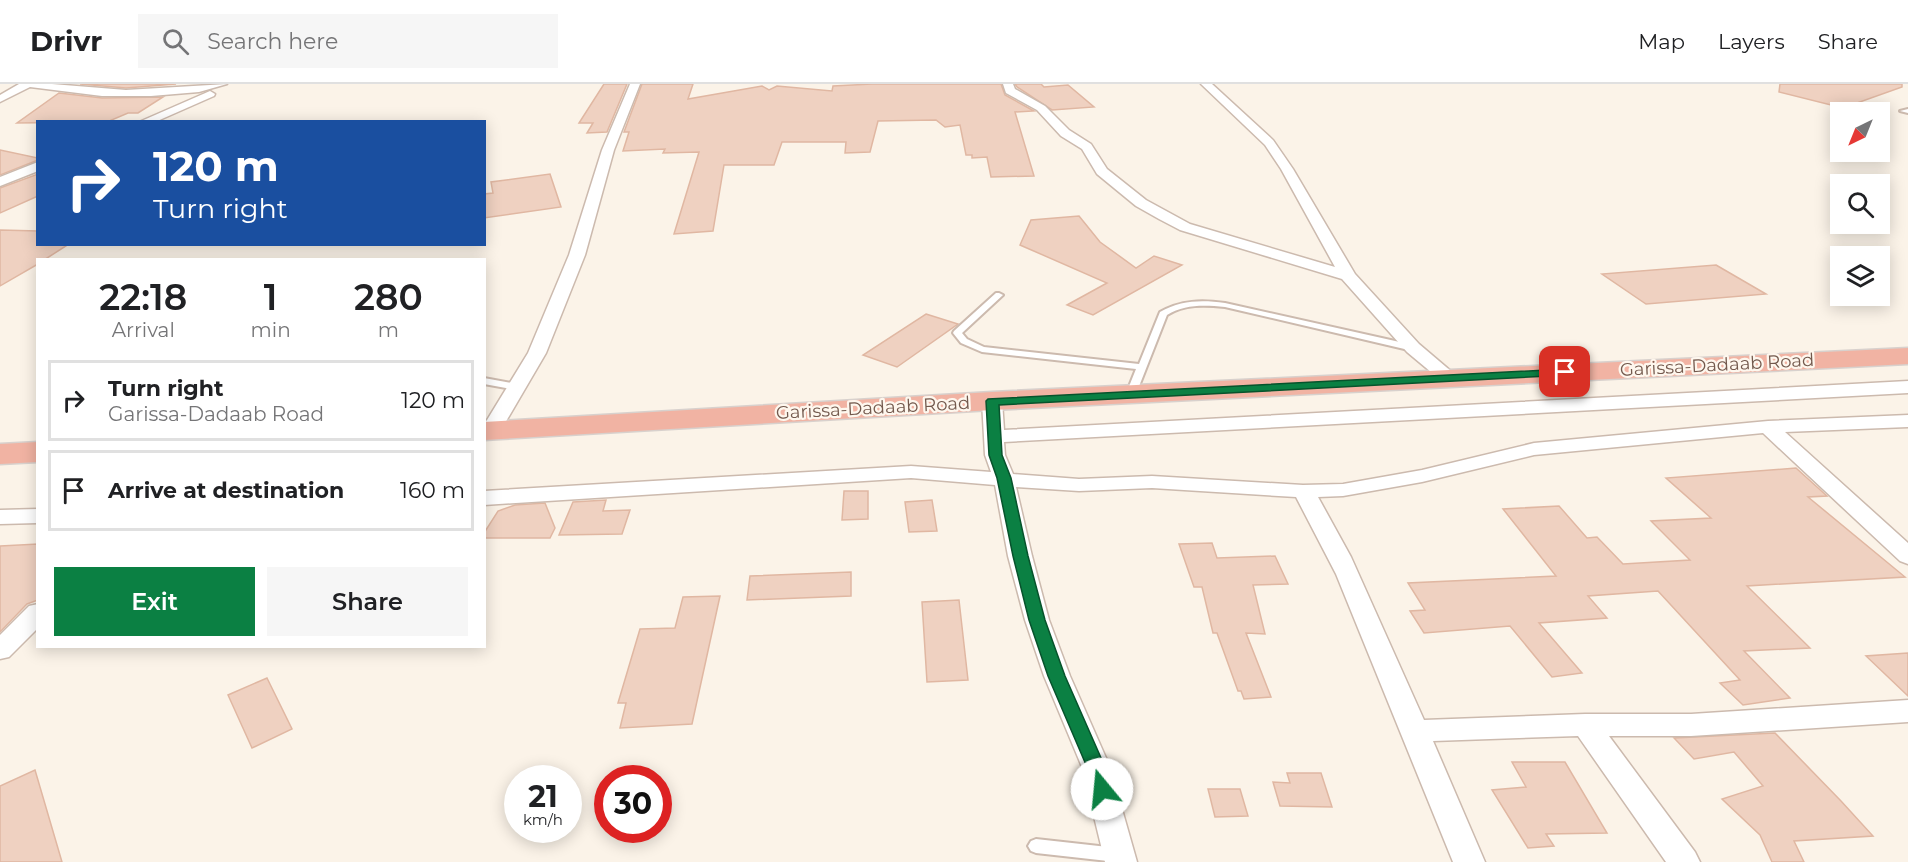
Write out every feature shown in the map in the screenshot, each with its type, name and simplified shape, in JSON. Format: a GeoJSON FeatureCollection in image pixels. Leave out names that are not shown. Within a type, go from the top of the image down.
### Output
{"type":"FeatureCollection","features":[{"type":"Feature","properties":{"kind":"highway","name":"Garissa-Dadaab Road"},"geometry":{"type":"LineString","coordinates":[[488,431],[992,401],[1137,381],[1450,378],[1908,356]]}},
{"type":"Feature","properties":{"kind":"highway"},"geometry":{"type":"LineString","coordinates":[[0,454],[36,452]]}},
{"type":"Feature","properties":{"kind":"street"},"geometry":{"type":"LineString","coordinates":[[0,99],[29,84],[94,93],[133,94],[198,89],[222,84]]}},
{"type":"Feature","properties":{"kind":"street"},"geometry":{"type":"LineString","coordinates":[[149,120],[234,84]]}},
{"type":"Feature","properties":{"kind":"street"},"geometry":{"type":"LineString","coordinates":[[488,431],[537,353],[577,255],[608,150],[635,84]]}},
{"type":"Feature","properties":{"kind":"street"},"geometry":{"type":"LineString","coordinates":[[1008,84],[1010,91],[1041,108],[1065,133],[1087,147],[1102,171],[1142,203],[1185,227],[1348,276]]}},
{"type":"Feature","properties":{"kind":"street"},"geometry":{"type":"LineString","coordinates":[[1206,84],[1269,143],[1287,169],[1348,276],[1413,348],[1450,378]]}},
{"type":"Feature","properties":{"kind":"street"},"geometry":{"type":"LineString","coordinates":[[0,182],[36,167]]}},
{"type":"Feature","properties":{"kind":"street"},"geometry":{"type":"LineString","coordinates":[[994,437],[1908,387]]}},
{"type":"Feature","properties":{"kind":"street"},"geometry":{"type":"LineString","coordinates":[[992,401],[995,455],[1004,478],[1020,556],[1037,620],[1057,676],[1096,767],[1121,859]]}},
{"type":"Feature","properties":{"kind":"street"},"geometry":{"type":"LineString","coordinates":[[486,498],[911,472],[1079,485],[1152,482],[1303,491],[1343,490],[1422,476],[1534,449],[1768,427],[1908,421]]}},
{"type":"Feature","properties":{"kind":"street"},"geometry":{"type":"LineString","coordinates":[[1768,427],[1908,556]]}},
{"type":"Feature","properties":{"kind":"street"},"geometry":{"type":"LineString","coordinates":[[1303,491],[1316,510],[1348,575],[1416,730],[1469,862]]}},
{"type":"Feature","properties":{"kind":"street"},"geometry":{"type":"LineString","coordinates":[[0,517],[36,516]]}},
{"type":"Feature","properties":{"kind":"street"},"geometry":{"type":"LineString","coordinates":[[0,650],[36,614]]}},
{"type":"Feature","properties":{"kind":"street"},"geometry":{"type":"LineString","coordinates":[[1416,730],[1585,725],[1691,725],[1908,711]]}},
{"type":"Feature","properties":{"kind":"street"},"geometry":{"type":"LineString","coordinates":[[1585,725],[1684,862]]}},
{"type":"Feature","properties":{"kind":"lane"},"geometry":{"type":"LineString","coordinates":[[999,295],[957,333],[964,341],[982,349],[1137,381],[1163,314],[1173,307],[1198,302],[1225,305],[1413,348]]}},
{"type":"Feature","properties":{"kind":"lane"},"geometry":{"type":"LineString","coordinates":[[486,381],[517,387]]}},
{"type":"Feature","properties":{"kind":"lane"},"geometry":{"type":"LineString","coordinates":[[1036,846],[1121,859]]}},
{"type":"Feature","properties":{"kind":"building"},"geometry":{"type":"Polygon","coordinates":[[[80,84],[176,84],[126,88],[80,84]]]}},
{"type":"Feature","properties":{"kind":"building"},"geometry":{"type":"Polygon","coordinates":[[[604,84],[627,84],[607,132],[587,133],[593,123],[579,123],[604,84]]]}},
{"type":"Feature","properties":{"kind":"building"},"geometry":{"type":"Polygon","coordinates":[[[642,84],[693,84],[688,99],[762,86],[769,90],[777,86],[832,91],[833,86],[872,84],[1001,84],[1005,95],[1034,111],[1015,112],[1034,176],[991,177],[987,157],[972,158],[972,155],[966,155],[960,125],[945,127],[936,120],[878,121],[870,152],[845,153],[846,142],[782,142],[774,165],[724,165],[713,231],[674,234],[699,152],[663,153],[665,149],[623,151],[629,132],[624,132],[642,84]]]}},
{"type":"Feature","properties":{"kind":"building"},"geometry":{"type":"Polygon","coordinates":[[[1015,84],[1041,84],[1044,87],[1068,85],[1094,107],[1052,110],[1015,84]]]}},
{"type":"Feature","properties":{"kind":"building"},"geometry":{"type":"Polygon","coordinates":[[[1780,84],[1902,84],[1902,87],[1860,102],[1830,102],[1830,105],[1779,92],[1780,84]]]}},
{"type":"Feature","properties":{"kind":"building"},"geometry":{"type":"Polygon","coordinates":[[[59,93],[102,98],[163,97],[138,113],[128,113],[112,120],[36,120],[36,123],[17,123],[59,93]]]}},
{"type":"Feature","properties":{"kind":"building"},"geometry":{"type":"Polygon","coordinates":[[[0,150],[36,158],[36,161],[0,175],[0,150]]]}},
{"type":"Feature","properties":{"kind":"building"},"geometry":{"type":"Polygon","coordinates":[[[550,174],[561,207],[486,218],[486,194],[493,193],[491,182],[550,174]]]}},
{"type":"Feature","properties":{"kind":"building"},"geometry":{"type":"Polygon","coordinates":[[[36,175],[36,197],[0,213],[0,188],[36,175]]]}},
{"type":"Feature","properties":{"kind":"building"},"geometry":{"type":"Polygon","coordinates":[[[1079,216],[1100,242],[1136,268],[1154,256],[1182,265],[1093,315],[1067,305],[1107,283],[1020,245],[1031,220],[1079,216]]]}},
{"type":"Feature","properties":{"kind":"building"},"geometry":{"type":"Polygon","coordinates":[[[0,230],[36,231],[36,246],[66,246],[47,258],[36,258],[36,265],[0,286],[0,230]]]}},
{"type":"Feature","properties":{"kind":"building"},"geometry":{"type":"Polygon","coordinates":[[[1716,265],[1766,294],[1646,304],[1602,274],[1716,265]]]}},
{"type":"Feature","properties":{"kind":"building"},"geometry":{"type":"Polygon","coordinates":[[[926,314],[958,324],[897,367],[863,355],[926,314]]]}},
{"type":"Feature","properties":{"kind":"building"},"geometry":{"type":"Polygon","coordinates":[[[1796,468],[1827,496],[1808,497],[1905,577],[1747,586],[1810,648],[1744,651],[1790,698],[1743,705],[1720,683],[1740,680],[1658,591],[1588,596],[1607,618],[1539,623],[1582,673],[1552,677],[1510,626],[1424,633],[1410,611],[1425,610],[1408,583],[1556,576],[1503,509],[1559,506],[1587,538],[1597,537],[1623,564],[1690,560],[1651,521],[1711,518],[1666,478],[1796,468]]]}},
{"type":"Feature","properties":{"kind":"building"},"geometry":{"type":"Polygon","coordinates":[[[844,491],[868,491],[868,519],[842,520],[844,491]]]}},
{"type":"Feature","properties":{"kind":"building"},"geometry":{"type":"Polygon","coordinates":[[[606,500],[603,511],[630,510],[622,534],[559,535],[573,502],[606,500]]]}},
{"type":"Feature","properties":{"kind":"building"},"geometry":{"type":"Polygon","coordinates":[[[932,500],[937,531],[909,532],[905,502],[932,500]]]}},
{"type":"Feature","properties":{"kind":"building"},"geometry":{"type":"Polygon","coordinates":[[[545,503],[555,528],[550,538],[486,538],[486,530],[498,511],[515,505],[545,503]]]}},
{"type":"Feature","properties":{"kind":"building"},"geometry":{"type":"Polygon","coordinates":[[[1212,543],[1217,558],[1275,556],[1288,584],[1253,585],[1265,634],[1246,633],[1271,697],[1244,699],[1241,691],[1238,691],[1217,633],[1213,633],[1202,587],[1194,587],[1179,544],[1212,543]]]}},
{"type":"Feature","properties":{"kind":"building"},"geometry":{"type":"Polygon","coordinates":[[[36,544],[36,601],[27,604],[0,632],[0,546],[36,544]]]}},
{"type":"Feature","properties":{"kind":"building"},"geometry":{"type":"Polygon","coordinates":[[[851,572],[851,596],[747,600],[750,576],[851,572]]]}},
{"type":"Feature","properties":{"kind":"building"},"geometry":{"type":"Polygon","coordinates":[[[720,596],[692,724],[620,728],[626,703],[618,703],[640,629],[675,628],[683,597],[720,596]]]}},
{"type":"Feature","properties":{"kind":"building"},"geometry":{"type":"Polygon","coordinates":[[[959,600],[968,680],[927,682],[922,602],[959,600]]]}},
{"type":"Feature","properties":{"kind":"building"},"geometry":{"type":"Polygon","coordinates":[[[1908,653],[1908,696],[1866,656],[1908,653]]]}},
{"type":"Feature","properties":{"kind":"building"},"geometry":{"type":"Polygon","coordinates":[[[267,678],[292,729],[252,748],[228,695],[267,678]]]}},
{"type":"Feature","properties":{"kind":"building"},"geometry":{"type":"Polygon","coordinates":[[[1775,733],[1873,836],[1794,841],[1804,862],[1772,862],[1760,835],[1722,799],[1763,786],[1734,752],[1694,759],[1674,738],[1775,733]]]}},
{"type":"Feature","properties":{"kind":"building"},"geometry":{"type":"Polygon","coordinates":[[[1512,762],[1565,762],[1607,833],[1546,834],[1554,846],[1528,848],[1492,790],[1526,787],[1512,762]]]}},
{"type":"Feature","properties":{"kind":"building"},"geometry":{"type":"Polygon","coordinates":[[[35,770],[62,862],[0,862],[0,786],[35,770]]]}},
{"type":"Feature","properties":{"kind":"building"},"geometry":{"type":"Polygon","coordinates":[[[1287,773],[1321,773],[1332,807],[1280,806],[1273,782],[1290,783],[1287,773]]]}},
{"type":"Feature","properties":{"kind":"building"},"geometry":{"type":"Polygon","coordinates":[[[1208,789],[1240,789],[1248,816],[1215,817],[1208,789]]]}},
{"type":"Feature","properties":{"kind":"route"},"geometry":{"type":"LineString","coordinates":[[1102,789],[1096,767],[1057,676],[1037,620],[1020,556],[1004,478],[995,455],[992,401],[1565,372]]}}]}
